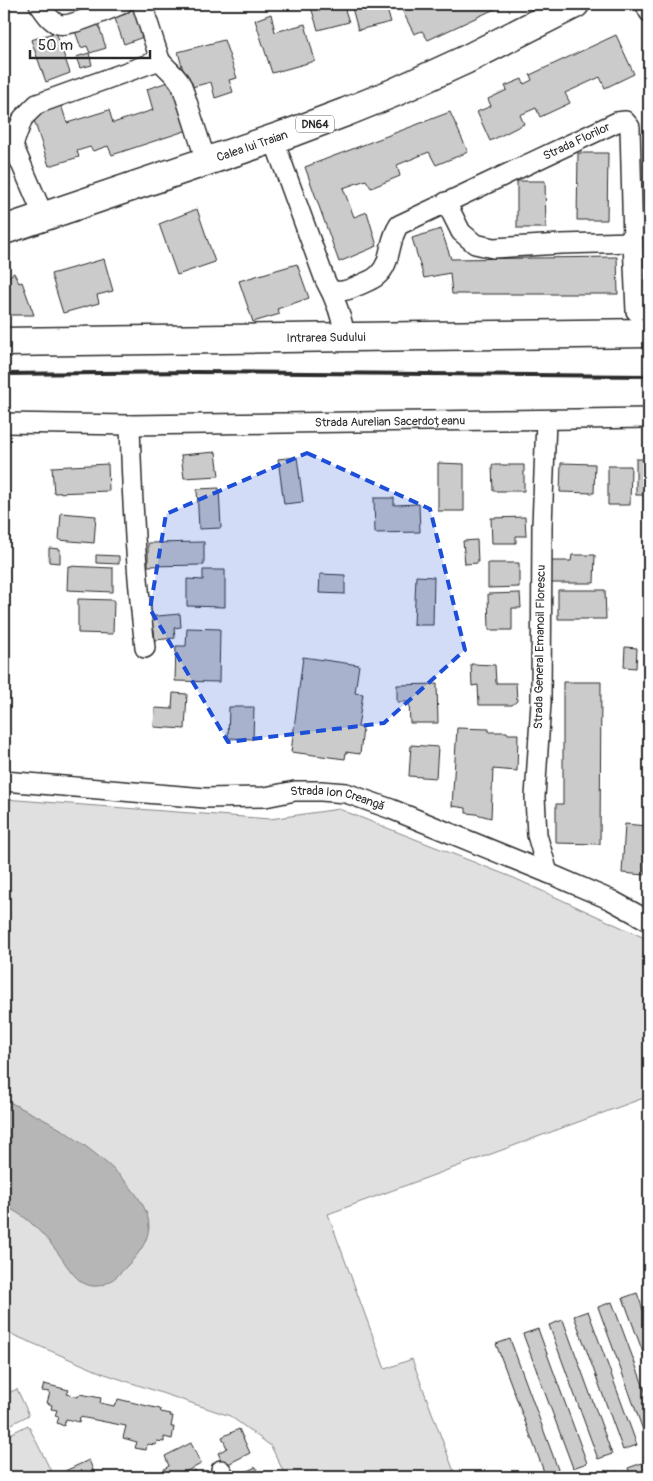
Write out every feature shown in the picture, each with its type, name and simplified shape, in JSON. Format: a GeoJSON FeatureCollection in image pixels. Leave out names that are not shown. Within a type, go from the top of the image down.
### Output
{"type":"FeatureCollection","features":[{"type":"Feature","properties":{"kind":"street"},"geometry":{"type":"LineString","coordinates":[[39,4],[50,19],[65,25],[122,4]]}},
{"type":"Feature","properties":{"kind":"street"},"geometry":{"type":"LineString","coordinates":[[142,4],[160,60],[179,79],[206,161]]}},
{"type":"Feature","properties":{"kind":"street"},"geometry":{"type":"LineString","coordinates":[[645,4],[649,12]]}},
{"type":"Feature","properties":{"kind":"street","name":"Calea lui Traian"},"geometry":{"type":"LineString","coordinates":[[4,230],[346,112],[402,89],[473,56],[557,8]]}},
{"type":"Feature","properties":{"kind":"street"},"geometry":{"type":"LineString","coordinates":[[13,145],[23,118],[37,104],[160,60]]}},
{"type":"Feature","properties":{"kind":"street","name":"Strada Florilor"},"geometry":{"type":"LineString","coordinates":[[331,290],[337,292],[352,289],[378,276],[384,268],[394,232],[399,225],[617,122],[626,121],[630,127],[640,210],[633,242],[643,322]]}},
{"type":"Feature","properties":{"kind":"street"},"geometry":{"type":"LineString","coordinates":[[4,128],[44,217]]}},
{"type":"Feature","properties":{"kind":"street"},"geometry":{"type":"LineString","coordinates":[[273,138],[325,280],[339,309],[345,337]]}},
{"type":"Feature","properties":{"kind":"street"},"geometry":{"type":"LineString","coordinates":[[446,202],[461,232],[475,244],[493,248],[633,242]]}},
{"type":"Feature","properties":{"kind":"street","name":"Intrarea Sudului"},"geometry":{"type":"LineString","coordinates":[[4,342],[345,337],[643,322]]}},
{"type":"Feature","properties":{"kind":"street","name":"Strada Aurelian Sacerdoțeanu"},"geometry":{"type":"LineString","coordinates":[[4,423],[130,425],[649,418]]}},
{"type":"Feature","properties":{"kind":"street","name":"Strada General Emanoil Florescu"},"geometry":{"type":"LineString","coordinates":[[546,420],[542,526],[541,704],[534,797],[537,835],[548,873]]}},
{"type":"Feature","properties":{"kind":"street"},"geometry":{"type":"LineString","coordinates":[[130,425],[138,584],[145,648]]}},
{"type":"Feature","properties":{"kind":"street","name":"Strada Ion Creangă"},"geometry":{"type":"LineString","coordinates":[[4,781],[205,798],[265,797],[295,791],[321,790],[346,793],[391,809],[548,873],[611,900],[649,921]]}},
{"type":"Feature","properties":{"kind":"highlighted area"},"geometry":{"type":"Polygon","coordinates":[[[307,453],[430,509],[465,650],[384,723],[228,742],[150,609],[166,514],[307,453]]]}},
{"type":"Feature","properties":{"kind":"shaded area"},"geometry":{"type":"Polygon","coordinates":[[[4,799],[270,819],[339,809],[514,878],[649,940],[649,1096],[328,1214],[385,1369],[412,1359],[456,1477],[286,1477],[271,1446],[230,1416],[102,1373],[4,1331],[4,799]]]}},
{"type":"Feature","properties":{"kind":"shaded area"},"geometry":{"type":"Polygon","coordinates":[[[4,1099],[57,1127],[89,1149],[117,1173],[140,1201],[147,1215],[149,1228],[146,1239],[134,1259],[109,1282],[99,1286],[83,1283],[74,1275],[52,1245],[36,1228],[4,1205],[4,1099]]]}},
{"type":"Feature","properties":{"kind":"shaded area"},"geometry":{"type":"Polygon","coordinates":[[[17,1389],[29,1415],[4,1428],[4,1395],[17,1389]]]}},
{"type":"Feature","properties":{"kind":"shaded area"},"geometry":{"type":"Polygon","coordinates":[[[28,1425],[54,1477],[9,1477],[4,1467],[4,1437],[28,1425]]]}},
{"type":"Feature","properties":{"kind":"building"},"geometry":{"type":"Polygon","coordinates":[[[310,4],[343,4],[349,22],[318,30],[310,4]]]}},
{"type":"Feature","properties":{"kind":"building"},"geometry":{"type":"Polygon","coordinates":[[[351,4],[385,4],[391,22],[358,30],[351,4]]]}},
{"type":"Feature","properties":{"kind":"building"},"geometry":{"type":"Polygon","coordinates":[[[399,4],[498,4],[499,7],[428,40],[422,31],[414,34],[399,4]]]}},
{"type":"Feature","properties":{"kind":"building"},"geometry":{"type":"Polygon","coordinates":[[[135,5],[146,36],[124,44],[113,13],[135,5]]]}},
{"type":"Feature","properties":{"kind":"building"},"geometry":{"type":"Polygon","coordinates":[[[271,14],[275,32],[305,24],[315,61],[272,73],[255,20],[271,14]]]}},
{"type":"Feature","properties":{"kind":"building"},"geometry":{"type":"Polygon","coordinates":[[[97,20],[106,48],[90,53],[87,46],[81,48],[75,31],[97,20]]]}},
{"type":"Feature","properties":{"kind":"building"},"geometry":{"type":"Polygon","coordinates":[[[56,32],[70,73],[46,82],[31,40],[56,32]]]}},
{"type":"Feature","properties":{"kind":"building"},"geometry":{"type":"Polygon","coordinates":[[[616,35],[634,74],[605,88],[600,77],[565,93],[570,103],[540,117],[536,108],[520,115],[524,124],[490,141],[477,112],[491,106],[488,99],[507,90],[505,86],[522,79],[524,84],[532,80],[530,75],[616,35]]]}},
{"type":"Feature","properties":{"kind":"building"},"geometry":{"type":"Polygon","coordinates":[[[224,40],[237,78],[229,80],[233,92],[215,98],[211,82],[188,88],[178,52],[224,40]]]}},
{"type":"Feature","properties":{"kind":"building"},"geometry":{"type":"Polygon","coordinates":[[[645,45],[649,45],[649,134],[645,45]]]}},
{"type":"Feature","properties":{"kind":"building"},"geometry":{"type":"Polygon","coordinates":[[[89,53],[92,65],[80,68],[76,57],[89,53]]]}},
{"type":"Feature","properties":{"kind":"building"},"geometry":{"type":"Polygon","coordinates":[[[174,80],[191,129],[112,155],[108,146],[93,151],[90,147],[77,151],[79,157],[49,166],[32,114],[61,105],[67,123],[109,110],[113,123],[153,110],[147,89],[174,80]]]}},
{"type":"Feature","properties":{"kind":"building"},"geometry":{"type":"Polygon","coordinates":[[[450,112],[468,152],[436,165],[429,152],[397,165],[400,176],[371,188],[366,180],[343,188],[354,217],[367,212],[377,246],[339,262],[305,167],[450,112]]]}},
{"type":"Feature","properties":{"kind":"building"},"geometry":{"type":"Polygon","coordinates":[[[578,153],[608,153],[607,220],[577,220],[578,153]]]}},
{"type":"Feature","properties":{"kind":"building"},"geometry":{"type":"Polygon","coordinates":[[[517,181],[545,181],[546,228],[517,228],[517,181]]]}},
{"type":"Feature","properties":{"kind":"building"},"geometry":{"type":"Polygon","coordinates":[[[197,209],[215,262],[177,275],[159,224],[197,209]]]}},
{"type":"Feature","properties":{"kind":"building"},"geometry":{"type":"Polygon","coordinates":[[[441,229],[451,259],[617,257],[618,294],[452,294],[450,273],[424,278],[412,238],[441,229]]]}},
{"type":"Feature","properties":{"kind":"building"},"geometry":{"type":"Polygon","coordinates":[[[104,259],[113,291],[97,295],[99,303],[63,313],[51,274],[104,259]]]}},
{"type":"Feature","properties":{"kind":"building"},"geometry":{"type":"Polygon","coordinates":[[[297,264],[309,298],[277,309],[280,314],[253,322],[239,281],[297,264]]]}},
{"type":"Feature","properties":{"kind":"building"},"geometry":{"type":"Polygon","coordinates":[[[14,273],[19,283],[22,282],[34,315],[4,315],[4,279],[14,273]]]}},
{"type":"Feature","properties":{"kind":"building"},"geometry":{"type":"Polygon","coordinates":[[[216,452],[219,476],[184,478],[181,455],[216,452]]]}},
{"type":"Feature","properties":{"kind":"building"},"geometry":{"type":"Polygon","coordinates":[[[297,457],[303,502],[284,504],[278,459],[297,457]]]}},
{"type":"Feature","properties":{"kind":"building"},"geometry":{"type":"Polygon","coordinates":[[[636,459],[649,459],[649,495],[636,495],[636,459]]]}},
{"type":"Feature","properties":{"kind":"building"},"geometry":{"type":"Polygon","coordinates":[[[438,463],[464,464],[464,511],[438,511],[438,463]]]}},
{"type":"Feature","properties":{"kind":"building"},"geometry":{"type":"Polygon","coordinates":[[[561,463],[595,464],[594,493],[560,492],[561,463]]]}},
{"type":"Feature","properties":{"kind":"building"},"geometry":{"type":"Polygon","coordinates":[[[108,464],[109,491],[54,493],[52,467],[108,464]]]}},
{"type":"Feature","properties":{"kind":"building"},"geometry":{"type":"Polygon","coordinates":[[[492,465],[524,465],[524,491],[493,491],[492,465]]]}},
{"type":"Feature","properties":{"kind":"building"},"geometry":{"type":"Polygon","coordinates":[[[608,466],[631,466],[630,505],[608,505],[608,466]]]}},
{"type":"Feature","properties":{"kind":"building"},"geometry":{"type":"Polygon","coordinates":[[[219,488],[221,528],[199,529],[197,489],[219,488]]]}},
{"type":"Feature","properties":{"kind":"building"},"geometry":{"type":"Polygon","coordinates":[[[374,498],[394,498],[394,505],[419,504],[420,532],[375,533],[374,498]]]}},
{"type":"Feature","properties":{"kind":"building"},"geometry":{"type":"Polygon","coordinates":[[[61,513],[96,516],[94,543],[59,540],[61,513]]]}},
{"type":"Feature","properties":{"kind":"building"},"geometry":{"type":"Polygon","coordinates":[[[525,517],[526,536],[516,536],[516,543],[492,543],[491,518],[525,517]]]}},
{"type":"Feature","properties":{"kind":"building"},"geometry":{"type":"Polygon","coordinates":[[[477,540],[478,563],[465,564],[463,541],[477,540]]]}},
{"type":"Feature","properties":{"kind":"building"},"geometry":{"type":"Polygon","coordinates":[[[204,542],[204,565],[148,566],[148,543],[204,542]]]}},
{"type":"Feature","properties":{"kind":"building"},"geometry":{"type":"Polygon","coordinates":[[[49,548],[60,549],[60,563],[49,562],[49,548]]]}},
{"type":"Feature","properties":{"kind":"building"},"geometry":{"type":"Polygon","coordinates":[[[96,555],[119,556],[119,564],[96,563],[96,555]]]}},
{"type":"Feature","properties":{"kind":"building"},"geometry":{"type":"Polygon","coordinates":[[[572,555],[595,555],[594,583],[551,583],[551,561],[571,561],[572,555]]]}},
{"type":"Feature","properties":{"kind":"building"},"geometry":{"type":"Polygon","coordinates":[[[488,563],[519,563],[519,587],[488,588],[488,563]]]}},
{"type":"Feature","properties":{"kind":"building"},"geometry":{"type":"Polygon","coordinates":[[[68,566],[113,568],[113,592],[67,590],[68,566]]]}},
{"type":"Feature","properties":{"kind":"building"},"geometry":{"type":"Polygon","coordinates":[[[203,570],[225,570],[225,607],[187,606],[187,579],[203,580],[203,570]]]}},
{"type":"Feature","properties":{"kind":"building"},"geometry":{"type":"Polygon","coordinates":[[[320,574],[345,575],[345,594],[319,593],[320,574]]]}},
{"type":"Feature","properties":{"kind":"building"},"geometry":{"type":"Polygon","coordinates":[[[416,576],[434,577],[433,625],[414,625],[416,576]]]}},
{"type":"Feature","properties":{"kind":"building"},"geometry":{"type":"Polygon","coordinates":[[[558,590],[605,590],[606,619],[558,619],[558,590]]]}},
{"type":"Feature","properties":{"kind":"building"},"geometry":{"type":"Polygon","coordinates":[[[520,593],[521,608],[512,608],[512,630],[489,630],[488,594],[520,593]]]}},
{"type":"Feature","properties":{"kind":"building"},"geometry":{"type":"Polygon","coordinates":[[[78,599],[114,600],[113,634],[78,633],[78,599]]]}},
{"type":"Feature","properties":{"kind":"building"},"geometry":{"type":"Polygon","coordinates":[[[180,614],[181,627],[174,628],[175,638],[155,640],[154,630],[147,630],[146,617],[180,614]]]}},
{"type":"Feature","properties":{"kind":"building"},"geometry":{"type":"Polygon","coordinates":[[[187,628],[220,629],[219,682],[175,681],[176,646],[186,646],[187,628]]]}},
{"type":"Feature","properties":{"kind":"building"},"geometry":{"type":"Polygon","coordinates":[[[625,647],[637,648],[636,668],[624,667],[625,647]]]}},
{"type":"Feature","properties":{"kind":"building"},"geometry":{"type":"Polygon","coordinates":[[[303,657],[359,665],[355,693],[363,694],[358,727],[363,728],[360,754],[346,752],[345,759],[291,752],[303,657]]]}},
{"type":"Feature","properties":{"kind":"building"},"geometry":{"type":"Polygon","coordinates":[[[471,664],[495,665],[496,683],[516,683],[517,701],[512,705],[479,705],[478,685],[472,686],[471,664]]]}},
{"type":"Feature","properties":{"kind":"building"},"geometry":{"type":"Polygon","coordinates":[[[563,682],[601,682],[600,844],[556,843],[556,804],[563,804],[563,682]]]}},
{"type":"Feature","properties":{"kind":"building"},"geometry":{"type":"Polygon","coordinates":[[[437,684],[438,723],[410,723],[409,702],[397,702],[397,685],[437,684]]]}},
{"type":"Feature","properties":{"kind":"building"},"geometry":{"type":"Polygon","coordinates":[[[173,693],[187,694],[185,729],[154,727],[155,708],[172,709],[173,693]]]}},
{"type":"Feature","properties":{"kind":"building"},"geometry":{"type":"Polygon","coordinates":[[[229,707],[254,707],[253,739],[228,738],[229,707]]]}},
{"type":"Feature","properties":{"kind":"building"},"geometry":{"type":"Polygon","coordinates":[[[457,728],[489,729],[489,732],[518,734],[517,771],[493,769],[491,818],[466,813],[466,808],[452,806],[457,728]]]}},
{"type":"Feature","properties":{"kind":"building"},"geometry":{"type":"Polygon","coordinates":[[[411,745],[438,747],[436,778],[409,776],[411,745]]]}},
{"type":"Feature","properties":{"kind":"building"},"geometry":{"type":"Polygon","coordinates":[[[649,774],[649,816],[648,816],[646,775],[649,774]]]}},
{"type":"Feature","properties":{"kind":"building"},"geometry":{"type":"Polygon","coordinates":[[[625,824],[647,826],[645,875],[622,873],[625,824]]]}},
{"type":"Feature","properties":{"kind":"building"},"geometry":{"type":"Polygon","coordinates":[[[637,1293],[649,1326],[649,1369],[623,1298],[637,1293]]]}},
{"type":"Feature","properties":{"kind":"building"},"geometry":{"type":"Polygon","coordinates":[[[612,1302],[649,1401],[649,1440],[647,1441],[598,1307],[612,1302]]]}},
{"type":"Feature","properties":{"kind":"building"},"geometry":{"type":"Polygon","coordinates":[[[588,1311],[637,1445],[623,1450],[574,1316],[588,1311]]]}},
{"type":"Feature","properties":{"kind":"building"},"geometry":{"type":"Polygon","coordinates":[[[563,1320],[612,1454],[598,1459],[549,1325],[563,1320]]]}},
{"type":"Feature","properties":{"kind":"building"},"geometry":{"type":"Polygon","coordinates":[[[538,1329],[587,1463],[573,1468],[523,1334],[538,1329]]]}},
{"type":"Feature","properties":{"kind":"building"},"geometry":{"type":"Polygon","coordinates":[[[510,1339],[559,1472],[546,1477],[496,1344],[510,1339]]]}},
{"type":"Feature","properties":{"kind":"building"},"geometry":{"type":"Polygon","coordinates":[[[44,1384],[69,1390],[67,1394],[78,1397],[80,1394],[101,1398],[100,1403],[114,1406],[118,1399],[160,1409],[161,1412],[173,1416],[171,1427],[174,1427],[172,1439],[164,1437],[164,1442],[157,1441],[156,1445],[147,1444],[146,1450],[135,1448],[137,1442],[123,1438],[126,1426],[80,1417],[79,1422],[66,1419],[64,1426],[57,1423],[59,1417],[55,1416],[57,1410],[51,1409],[52,1405],[47,1403],[50,1392],[42,1391],[44,1384]]]}},
{"type":"Feature","properties":{"kind":"building"},"geometry":{"type":"Polygon","coordinates":[[[239,1429],[250,1453],[224,1466],[218,1453],[227,1448],[222,1437],[239,1429]]]}},
{"type":"Feature","properties":{"kind":"building"},"geometry":{"type":"Polygon","coordinates":[[[191,1443],[201,1464],[175,1477],[168,1477],[164,1469],[169,1466],[165,1456],[191,1443]]]}},
{"type":"Feature","properties":{"kind":"building"},"geometry":{"type":"Polygon","coordinates":[[[89,1460],[96,1477],[68,1477],[65,1471],[89,1460]]]}},
{"type":"Feature","properties":{"kind":"building"},"geometry":{"type":"Polygon","coordinates":[[[642,1463],[647,1477],[631,1477],[628,1468],[642,1463]]]}},
{"type":"Feature","properties":{"kind":"building"},"geometry":{"type":"Polygon","coordinates":[[[256,1467],[259,1473],[262,1471],[265,1477],[234,1477],[256,1467]]]}},
{"type":"Feature","properties":{"kind":"building"},"geometry":{"type":"Polygon","coordinates":[[[195,1470],[198,1474],[202,1472],[205,1477],[187,1477],[186,1475],[195,1470]]]}},
{"type":"Feature","properties":{"kind":"building"},"geometry":{"type":"Polygon","coordinates":[[[617,1471],[619,1477],[603,1477],[603,1476],[617,1471]]]}},
{"type":"Feature","properties":{"kind":"railway"},"geometry":{"type":"LineString","coordinates":[[4,374],[195,372],[649,376]]}}]}
